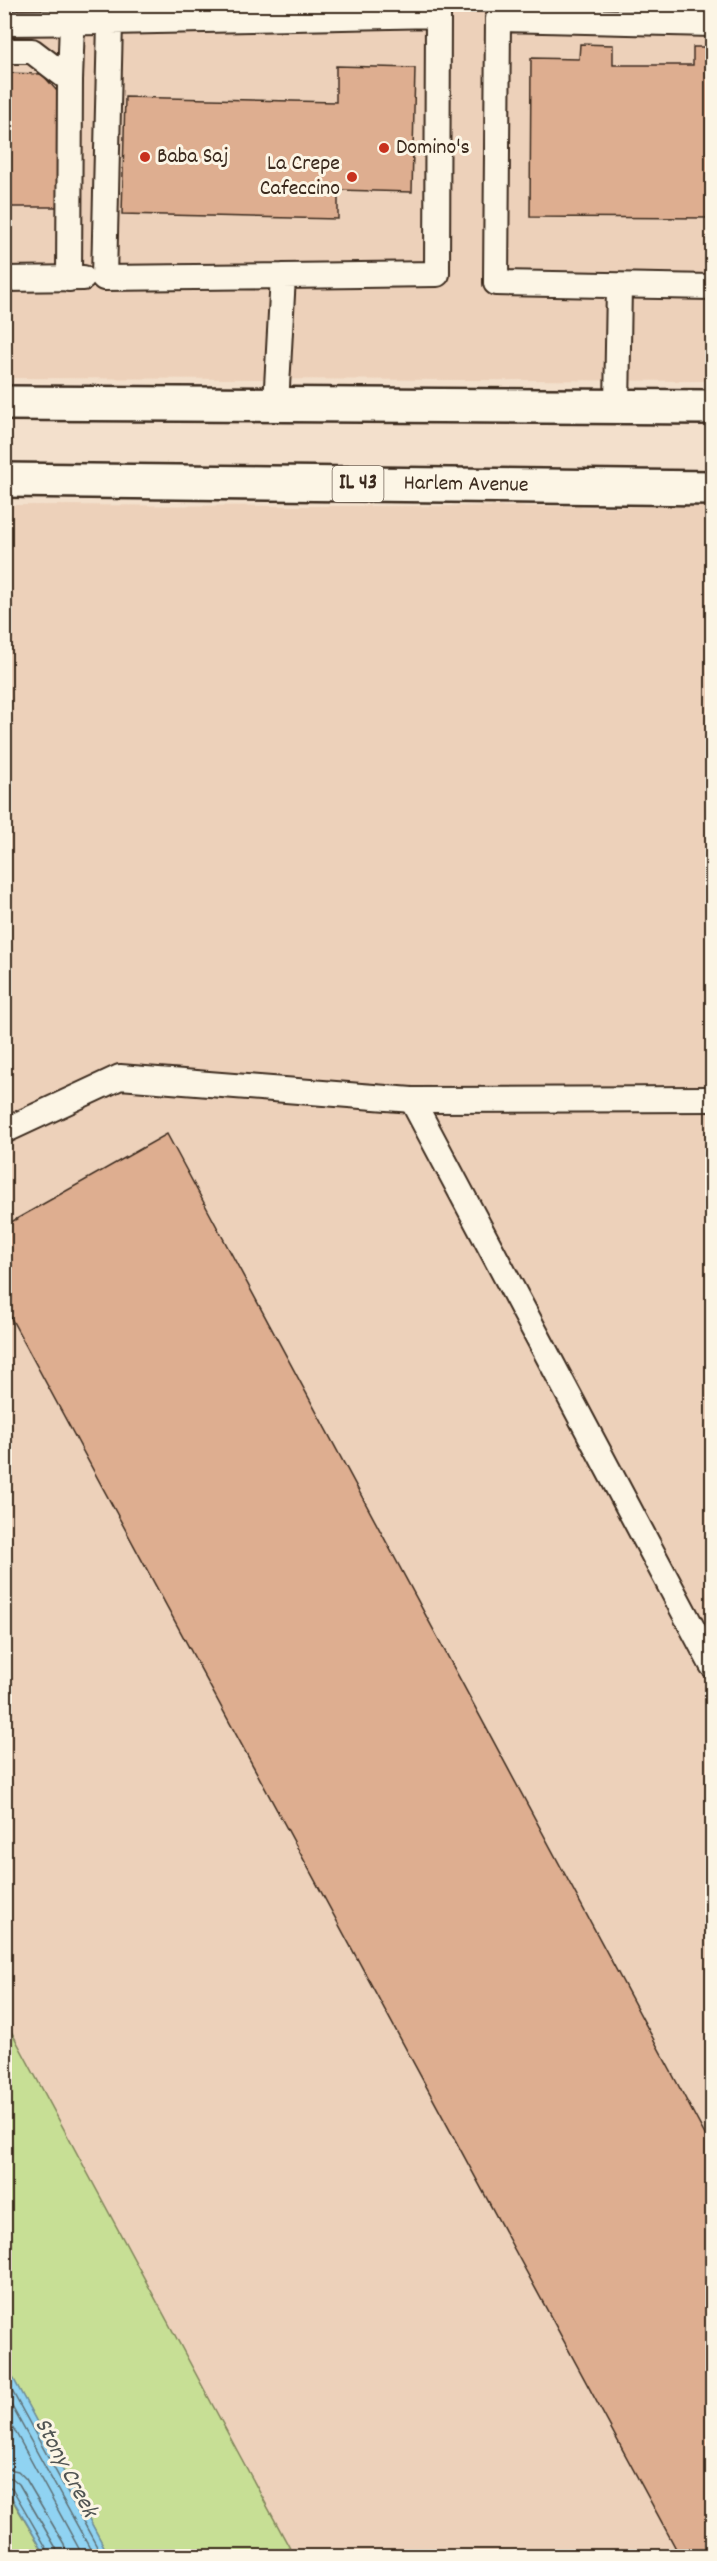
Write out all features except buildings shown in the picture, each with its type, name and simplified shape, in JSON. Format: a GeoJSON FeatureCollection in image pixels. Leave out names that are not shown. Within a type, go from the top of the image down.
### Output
{"type":"FeatureCollection","features":[{"type":"Feature","properties":{"kind":"main road"},"geometry":{"type":"LineString","coordinates":[[4,403],[712,407]]}},
{"type":"Feature","properties":{"kind":"main road","name":"Harlem Avenue"},"geometry":{"type":"LineString","coordinates":[[4,480],[712,488]]}},
{"type":"Feature","properties":{"kind":"lane"},"geometry":{"type":"LineString","coordinates":[[4,22],[72,23],[438,15],[437,274],[4,279]]}},
{"type":"Feature","properties":{"kind":"lane"},"geometry":{"type":"LineString","coordinates":[[712,24],[498,19],[496,283],[712,287]]}},
{"type":"Feature","properties":{"kind":"lane"},"geometry":{"type":"LineString","coordinates":[[104,278],[111,22]]}},
{"type":"Feature","properties":{"kind":"lane"},"geometry":{"type":"LineString","coordinates":[[69,279],[72,23]]}},
{"type":"Feature","properties":{"kind":"lane"},"geometry":{"type":"LineString","coordinates":[[4,51],[32,51],[70,80]]}},
{"type":"Feature","properties":{"kind":"lane"},"geometry":{"type":"LineString","coordinates":[[276,405],[283,276]]}},
{"type":"Feature","properties":{"kind":"lane"},"geometry":{"type":"LineString","coordinates":[[617,407],[619,286]]}},
{"type":"Feature","properties":{"kind":"lane"},"geometry":{"type":"LineString","coordinates":[[4,1131],[120,1077],[412,1100],[712,1099]]}},
{"type":"Feature","properties":{"kind":"lane"},"geometry":{"type":"LineString","coordinates":[[412,1100],[712,1665]]}},
{"type":"Feature","properties":{"kind":"shaded area"},"geometry":{"type":"Polygon","coordinates":[[[5,5],[712,5],[712,381],[5,378],[5,5]]]}},
{"type":"Feature","properties":{"kind":"shaded area"},"geometry":{"type":"Polygon","coordinates":[[[4,505],[712,507],[712,2556],[294,2556],[5,2018],[4,505]]]}},
{"type":"Feature","properties":{"kind":"green space"},"geometry":{"type":"Polygon","coordinates":[[[4,2018],[294,2556],[109,2556],[5,2363],[4,2018]]]}},
{"type":"Feature","properties":{"kind":"green space"},"geometry":{"type":"Polygon","coordinates":[[[4,2486],[46,2556],[10,2556],[5,2547],[4,2486]]]}},
{"type":"Feature","properties":{"kind":"water"},"geometry":{"type":"Polygon","coordinates":[[[5,2363],[109,2556],[46,2556],[5,2486],[5,2363]]]}},
{"type":"Feature","properties":{"kind":"place","name":"Domino's"},"geometry":{"type":"Point","coordinates":[384,148]}},
{"type":"Feature","properties":{"kind":"place","name":"Baba Saj"},"geometry":{"type":"Point","coordinates":[145,157]}},
{"type":"Feature","properties":{"kind":"place","name":"La Crepe Cafeccino"},"geometry":{"type":"Point","coordinates":[352,177]}},
{"type":"Feature","properties":{"kind":"water label","name":"Stony Creek"},"geometry":{"type":"Point","coordinates":[65,2468]}}]}
